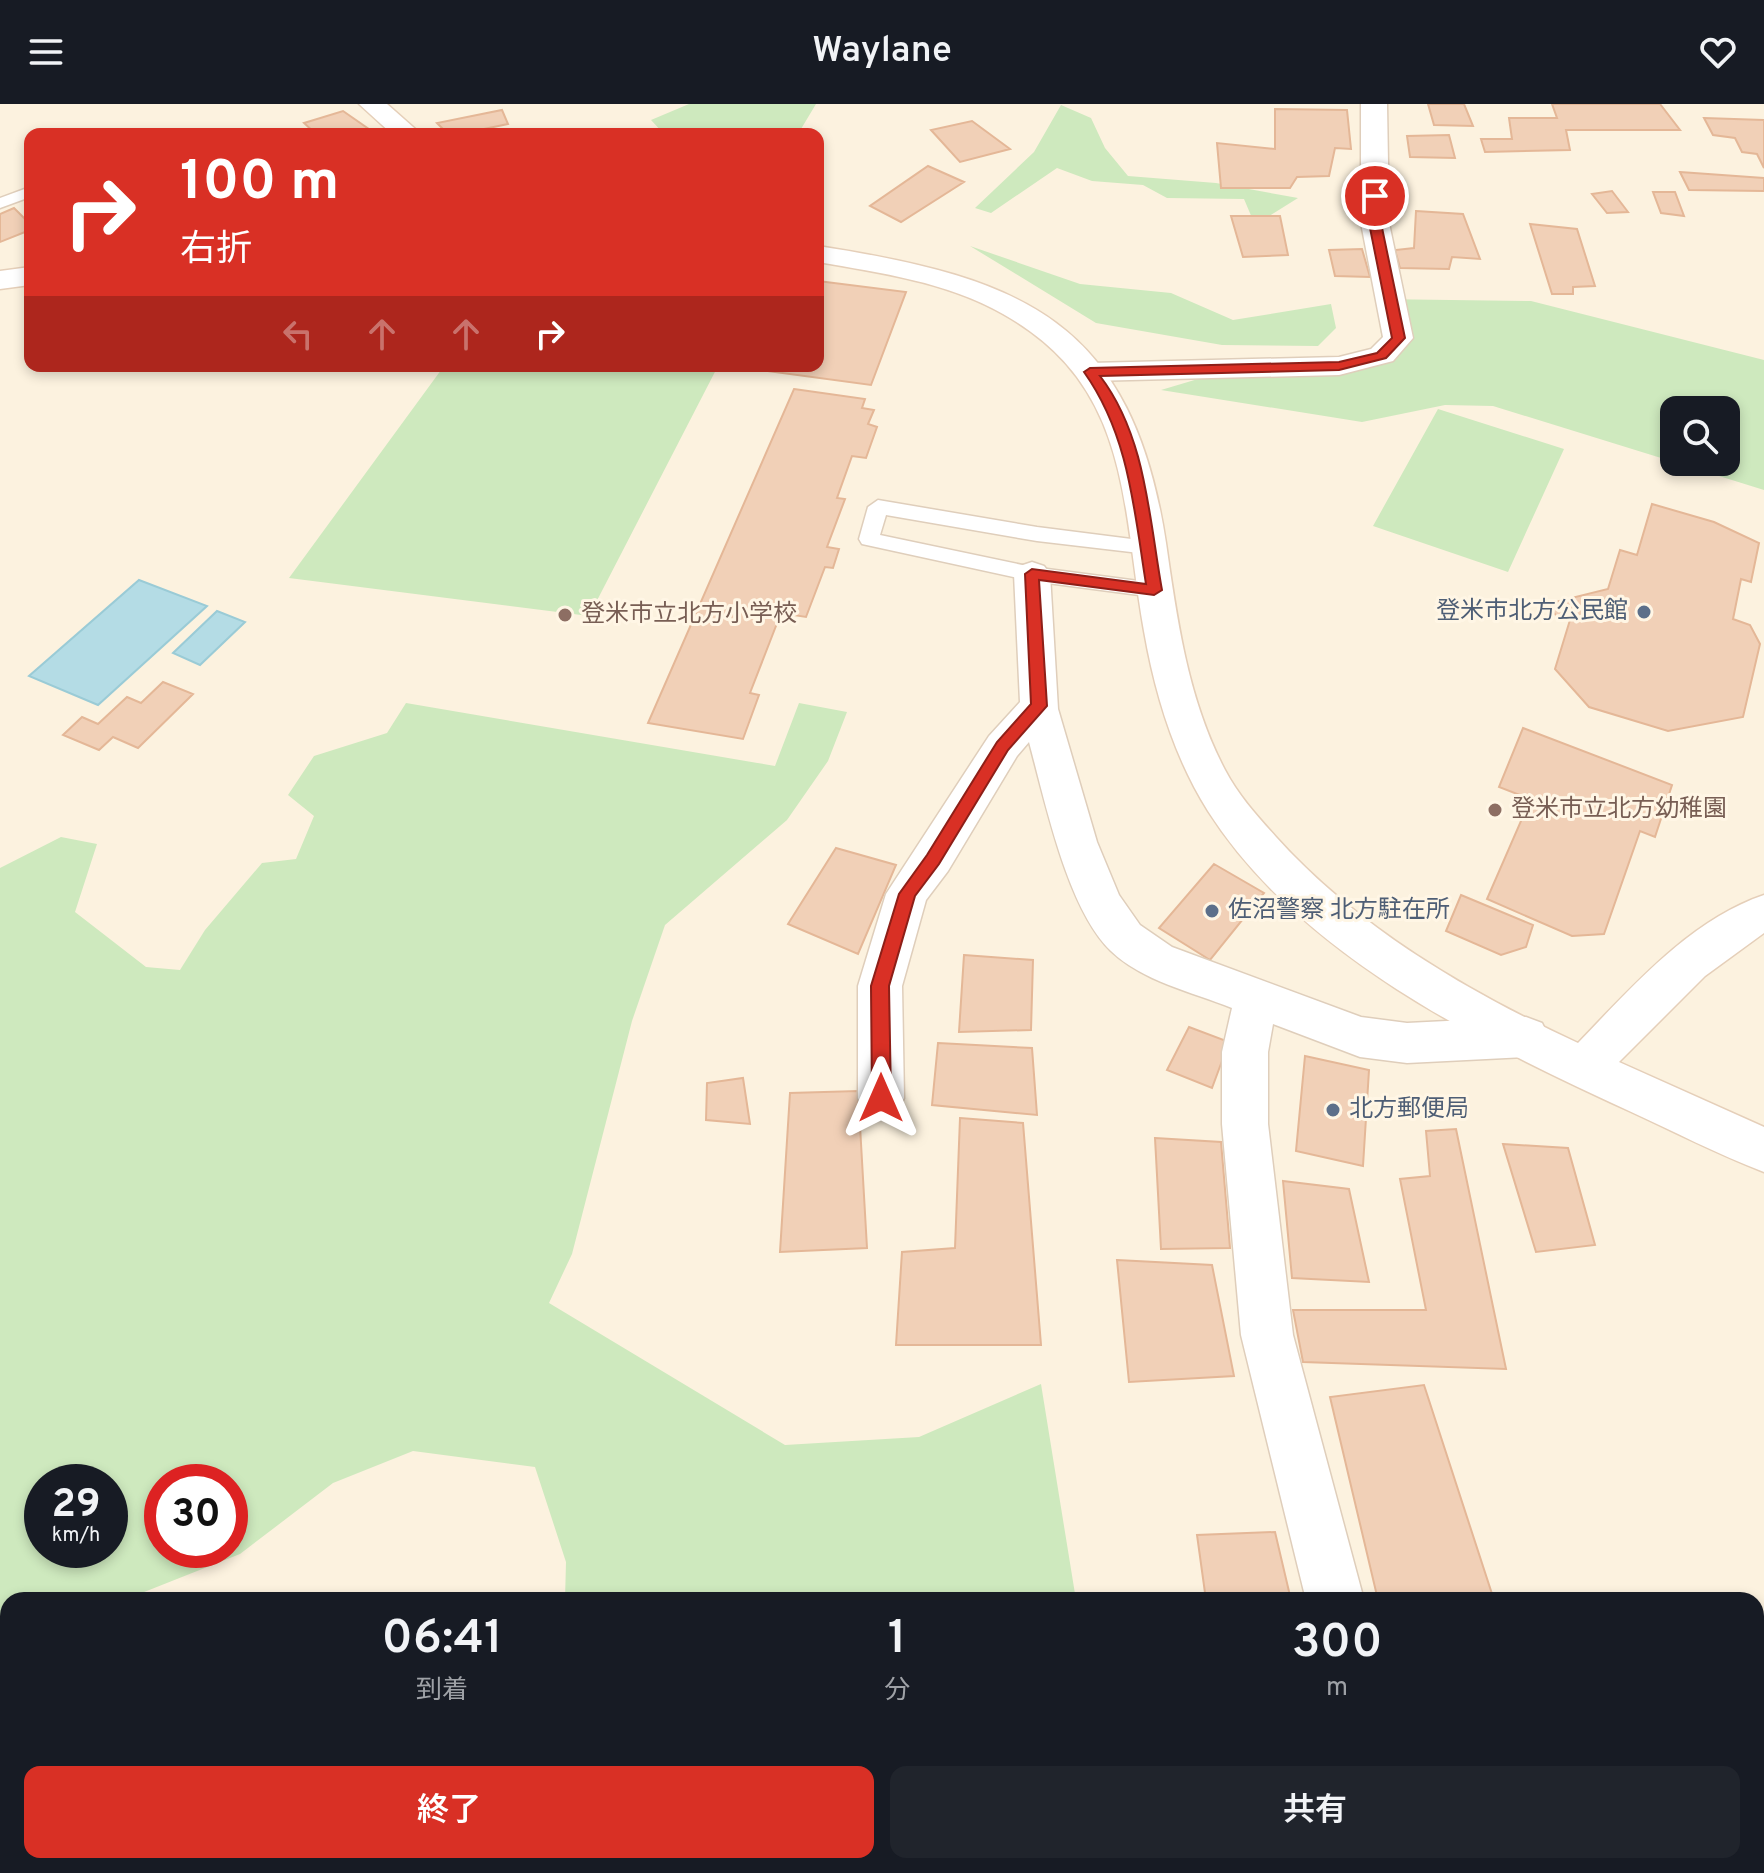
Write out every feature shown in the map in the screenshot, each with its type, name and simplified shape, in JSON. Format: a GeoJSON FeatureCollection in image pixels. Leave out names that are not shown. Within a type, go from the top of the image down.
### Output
{"type":"FeatureCollection","features":[{"type":"Feature","properties":{"kind":"street"},"geometry":{"type":"LineString","coordinates":[[372,104],[401,128]]}},
{"type":"Feature","properties":{"kind":"street"},"geometry":{"type":"LineString","coordinates":[[1090,372],[1339,366],[1382,355],[1398,338],[1375,223],[1374,104]]}},
{"type":"Feature","properties":{"kind":"street"},"geometry":{"type":"LineString","coordinates":[[824,255],[928,273],[975,288],[1030,314],[1090,372],[1115,413],[1133,460],[1154,590],[1180,709],[1207,778],[1271,862],[1320,908],[1383,958],[1465,1006],[1585,1067],[1764,1150]]}},
{"type":"Feature","properties":{"kind":"street"},"geometry":{"type":"LineString","coordinates":[[0,280],[24,277]]}},
{"type":"Feature","properties":{"kind":"street"},"geometry":{"type":"LineString","coordinates":[[1032,574],[1039,706],[1077,842],[1101,903],[1125,938],[1157,960],[1360,1037],[1435,1043],[1526,1037]]}},
{"type":"Feature","properties":{"kind":"street"},"geometry":{"type":"LineString","coordinates":[[881,1098],[880,986],[907,894],[933,859],[1003,746],[1039,706]]}},
{"type":"Feature","properties":{"kind":"street"},"geometry":{"type":"LineString","coordinates":[[1585,1067],[1669,977],[1723,934],[1764,912]]}},
{"type":"Feature","properties":{"kind":"street"},"geometry":{"type":"LineString","coordinates":[[1256,998],[1245,1052],[1245,1124],[1267,1335],[1333,1592]]}},
{"type":"Feature","properties":{"kind":"lane"},"geometry":{"type":"LineString","coordinates":[[0,203],[24,194]]}},
{"type":"Feature","properties":{"kind":"lane"},"geometry":{"type":"LineString","coordinates":[[1148,547],[1037,534],[878,507],[869,539],[1032,574],[1154,590]]}},
{"type":"Feature","properties":{"kind":"green space"},"geometry":{"type":"Polygon","coordinates":[[[689,104],[816,104],[802,128],[658,128],[651,120],[689,104]]]}},
{"type":"Feature","properties":{"kind":"green space"},"geometry":{"type":"Polygon","coordinates":[[[1061,105],[1091,118],[1105,148],[1128,176],[1216,183],[1298,198],[1255,225],[1244,199],[1167,198],[1143,185],[1092,181],[1057,168],[991,213],[975,208],[1034,152],[1061,105]]]}},
{"type":"Feature","properties":{"kind":"green space"},"geometry":{"type":"Polygon","coordinates":[[[970,246],[1080,284],[1171,293],[1233,320],[1331,304],[1336,328],[1318,346],[1222,345],[1096,323],[970,246]]]}},
{"type":"Feature","properties":{"kind":"green space"},"geometry":{"type":"Polygon","coordinates":[[[1376,299],[1531,301],[1764,360],[1764,490],[1719,476],[1740,476],[1740,396],[1660,396],[1660,458],[1493,406],[1445,405],[1362,422],[1161,390],[1208,376],[1319,376],[1365,366],[1382,341],[1376,299]]]}},
{"type":"Feature","properties":{"kind":"green space"},"geometry":{"type":"Polygon","coordinates":[[[440,372],[715,372],[589,616],[289,578],[440,372]]]}},
{"type":"Feature","properties":{"kind":"green space"},"geometry":{"type":"Polygon","coordinates":[[[1438,409],[1564,449],[1508,572],[1373,526],[1438,409]]]}},
{"type":"Feature","properties":{"kind":"green space"},"geometry":{"type":"Polygon","coordinates":[[[406,703],[775,766],[799,703],[847,712],[828,761],[787,820],[665,925],[632,1021],[572,1254],[549,1303],[785,1445],[919,1437],[1041,1384],[1075,1592],[565,1592],[566,1562],[535,1467],[413,1451],[333,1483],[248,1548],[248,1464],[144,1464],[144,1568],[205,1568],[144,1592],[0,1592],[0,868],[61,837],[97,844],[75,912],[146,967],[180,970],[205,930],[262,863],[296,859],[314,816],[288,795],[314,756],[387,733],[406,703]]]}},
{"type":"Feature","properties":{"kind":"water"},"geometry":{"type":"Polygon","coordinates":[[[139,580],[207,606],[98,705],[29,676],[139,580]]]}},
{"type":"Feature","properties":{"kind":"water"},"geometry":{"type":"Polygon","coordinates":[[[217,611],[245,622],[200,665],[173,653],[217,611]]]}},
{"type":"Feature","properties":{"kind":"building"},"geometry":{"type":"Polygon","coordinates":[[[1428,104],[1464,104],[1473,126],[1434,125],[1428,104]]]}},
{"type":"Feature","properties":{"kind":"building"},"geometry":{"type":"Polygon","coordinates":[[[1552,104],[1660,104],[1680,130],[1566,130],[1570,150],[1485,152],[1481,139],[1512,139],[1509,118],[1557,118],[1552,104]]]}},
{"type":"Feature","properties":{"kind":"building"},"geometry":{"type":"Polygon","coordinates":[[[1275,109],[1347,110],[1351,149],[1335,148],[1329,176],[1297,177],[1290,188],[1221,188],[1217,143],[1275,149],[1275,109]]]}},
{"type":"Feature","properties":{"kind":"building"},"geometry":{"type":"Polygon","coordinates":[[[502,110],[508,124],[489,128],[442,128],[437,123],[502,110]]]}},
{"type":"Feature","properties":{"kind":"building"},"geometry":{"type":"Polygon","coordinates":[[[343,111],[367,128],[309,128],[304,123],[343,111]]]}},
{"type":"Feature","properties":{"kind":"building"},"geometry":{"type":"Polygon","coordinates":[[[1704,118],[1764,120],[1764,168],[1757,154],[1742,152],[1735,138],[1713,135],[1704,118]]]}},
{"type":"Feature","properties":{"kind":"building"},"geometry":{"type":"Polygon","coordinates":[[[972,121],[1010,149],[960,162],[931,130],[972,121]]]}},
{"type":"Feature","properties":{"kind":"building"},"geometry":{"type":"Polygon","coordinates":[[[1449,135],[1455,158],[1410,157],[1407,136],[1449,135]]]}},
{"type":"Feature","properties":{"kind":"building"},"geometry":{"type":"Polygon","coordinates":[[[928,166],[964,182],[901,222],[870,206],[928,166]]]}},
{"type":"Feature","properties":{"kind":"building"},"geometry":{"type":"Polygon","coordinates":[[[1680,172],[1764,178],[1764,191],[1689,190],[1680,172]]]}},
{"type":"Feature","properties":{"kind":"building"},"geometry":{"type":"Polygon","coordinates":[[[1612,191],[1628,212],[1607,213],[1592,194],[1612,191]]]}},
{"type":"Feature","properties":{"kind":"building"},"geometry":{"type":"Polygon","coordinates":[[[1653,192],[1675,192],[1684,216],[1661,213],[1653,192]]]}},
{"type":"Feature","properties":{"kind":"building"},"geometry":{"type":"Polygon","coordinates":[[[14,208],[24,218],[24,232],[0,242],[0,214],[14,208]]]}},
{"type":"Feature","properties":{"kind":"building"},"geometry":{"type":"Polygon","coordinates":[[[1416,211],[1463,214],[1480,259],[1452,257],[1449,269],[1400,268],[1395,250],[1414,248],[1416,211]]]}},
{"type":"Feature","properties":{"kind":"building"},"geometry":{"type":"Polygon","coordinates":[[[1231,216],[1280,216],[1288,255],[1243,257],[1231,216]]]}},
{"type":"Feature","properties":{"kind":"building"},"geometry":{"type":"Polygon","coordinates":[[[1530,224],[1577,229],[1595,286],[1573,287],[1573,294],[1552,294],[1530,224]]]}},
{"type":"Feature","properties":{"kind":"building"},"geometry":{"type":"Polygon","coordinates":[[[1362,249],[1370,277],[1335,276],[1329,250],[1362,249]]]}},
{"type":"Feature","properties":{"kind":"building"},"geometry":{"type":"Polygon","coordinates":[[[824,282],[906,292],[871,385],[775,372],[824,372],[824,282]]]}},
{"type":"Feature","properties":{"kind":"building"},"geometry":{"type":"Polygon","coordinates":[[[794,389],[865,399],[862,408],[874,410],[868,424],[877,427],[866,458],[852,456],[837,498],[845,499],[827,547],[839,549],[833,568],[825,567],[806,617],[781,613],[750,693],[759,695],[743,739],[648,723],[794,389]]]}},
{"type":"Feature","properties":{"kind":"building","name":"登米市北方公民館"},"geometry":{"type":"Polygon","coordinates":[[[1652,504],[1714,522],[1759,543],[1751,582],[1741,579],[1733,619],[1750,625],[1760,644],[1743,717],[1668,731],[1589,707],[1555,669],[1570,620],[1559,619],[1547,604],[1608,589],[1620,550],[1637,555],[1652,504]]]}},
{"type":"Feature","properties":{"kind":"building"},"geometry":{"type":"Polygon","coordinates":[[[163,682],[193,694],[138,748],[113,737],[99,750],[63,735],[82,717],[98,724],[127,697],[141,703],[163,682]]]}},
{"type":"Feature","properties":{"kind":"building"},"geometry":{"type":"Polygon","coordinates":[[[1523,728],[1672,785],[1655,837],[1640,831],[1604,934],[1572,936],[1487,899],[1528,805],[1525,797],[1499,787],[1523,728]]]}},
{"type":"Feature","properties":{"kind":"building"},"geometry":{"type":"Polygon","coordinates":[[[836,848],[896,865],[858,954],[788,924],[836,848]]]}},
{"type":"Feature","properties":{"kind":"building","name":"佐沼警察 北方駐在所"},"geometry":{"type":"Polygon","coordinates":[[[1214,864],[1264,893],[1210,960],[1159,928],[1214,864]]]}},
{"type":"Feature","properties":{"kind":"building"},"geometry":{"type":"Polygon","coordinates":[[[1461,895],[1533,925],[1526,947],[1501,955],[1446,931],[1461,895]]]}},
{"type":"Feature","properties":{"kind":"building"},"geometry":{"type":"Polygon","coordinates":[[[964,955],[1033,960],[1031,1030],[959,1032],[964,955]]]}},
{"type":"Feature","properties":{"kind":"building"},"geometry":{"type":"Polygon","coordinates":[[[1189,1027],[1229,1042],[1212,1088],[1167,1070],[1189,1027]]]}},
{"type":"Feature","properties":{"kind":"building"},"geometry":{"type":"Polygon","coordinates":[[[938,1043],[1032,1048],[1037,1115],[932,1105],[938,1043]]]}},
{"type":"Feature","properties":{"kind":"building"},"geometry":{"type":"Polygon","coordinates":[[[1305,1056],[1369,1070],[1363,1166],[1296,1151],[1305,1056]]]}},
{"type":"Feature","properties":{"kind":"building"},"geometry":{"type":"Polygon","coordinates":[[[743,1078],[750,1124],[706,1120],[707,1083],[743,1078]]]}},
{"type":"Feature","properties":{"kind":"building"},"geometry":{"type":"Polygon","coordinates":[[[858,1091],[867,1248],[780,1252],[790,1093],[858,1091]]]}},
{"type":"Feature","properties":{"kind":"building"},"geometry":{"type":"Polygon","coordinates":[[[960,1118],[1023,1123],[1041,1345],[896,1345],[902,1252],[955,1248],[960,1118]]]}},
{"type":"Feature","properties":{"kind":"building"},"geometry":{"type":"Polygon","coordinates":[[[1456,1129],[1506,1369],[1303,1362],[1293,1310],[1426,1310],[1400,1179],[1430,1176],[1426,1131],[1456,1129]]]}},
{"type":"Feature","properties":{"kind":"building"},"geometry":{"type":"Polygon","coordinates":[[[1155,1138],[1221,1142],[1230,1248],[1161,1249],[1155,1138]]]}},
{"type":"Feature","properties":{"kind":"building"},"geometry":{"type":"Polygon","coordinates":[[[1503,1144],[1568,1148],[1595,1245],[1536,1252],[1503,1144]]]}},
{"type":"Feature","properties":{"kind":"building"},"geometry":{"type":"Polygon","coordinates":[[[1283,1181],[1349,1189],[1369,1282],[1292,1278],[1283,1181]]]}},
{"type":"Feature","properties":{"kind":"building"},"geometry":{"type":"Polygon","coordinates":[[[1117,1260],[1212,1265],[1234,1376],[1129,1382],[1117,1260]]]}},
{"type":"Feature","properties":{"kind":"building"},"geometry":{"type":"Polygon","coordinates":[[[1424,1385],[1491,1592],[1376,1592],[1330,1397],[1424,1385]]]}},
{"type":"Feature","properties":{"kind":"building"},"geometry":{"type":"Polygon","coordinates":[[[1275,1532],[1289,1592],[1205,1592],[1197,1535],[1275,1532]]]}},
{"type":"Feature","properties":{"kind":"place","name":"登米市北方公民館"},"geometry":{"type":"Point","coordinates":[1644,612]}},
{"type":"Feature","properties":{"kind":"place","name":"登米市立北方小学校"},"geometry":{"type":"Point","coordinates":[565,615]}},
{"type":"Feature","properties":{"kind":"place","name":"登米市立北方幼稚園"},"geometry":{"type":"Point","coordinates":[1495,810]}},
{"type":"Feature","properties":{"kind":"place","name":"佐沼警察 北方駐在所"},"geometry":{"type":"Point","coordinates":[1212,911]}},
{"type":"Feature","properties":{"kind":"place","name":"北方郵便局"},"geometry":{"type":"Point","coordinates":[1333,1110]}},
{"type":"Feature","properties":{"kind":"route"},"geometry":{"type":"LineString","coordinates":[[881,1098],[880,986],[907,894],[933,859],[1003,746],[1039,706],[1032,574],[1154,590],[1133,460],[1104,390],[1090,372],[1339,366],[1382,355],[1398,338],[1375,223],[1375,196]]}}]}
